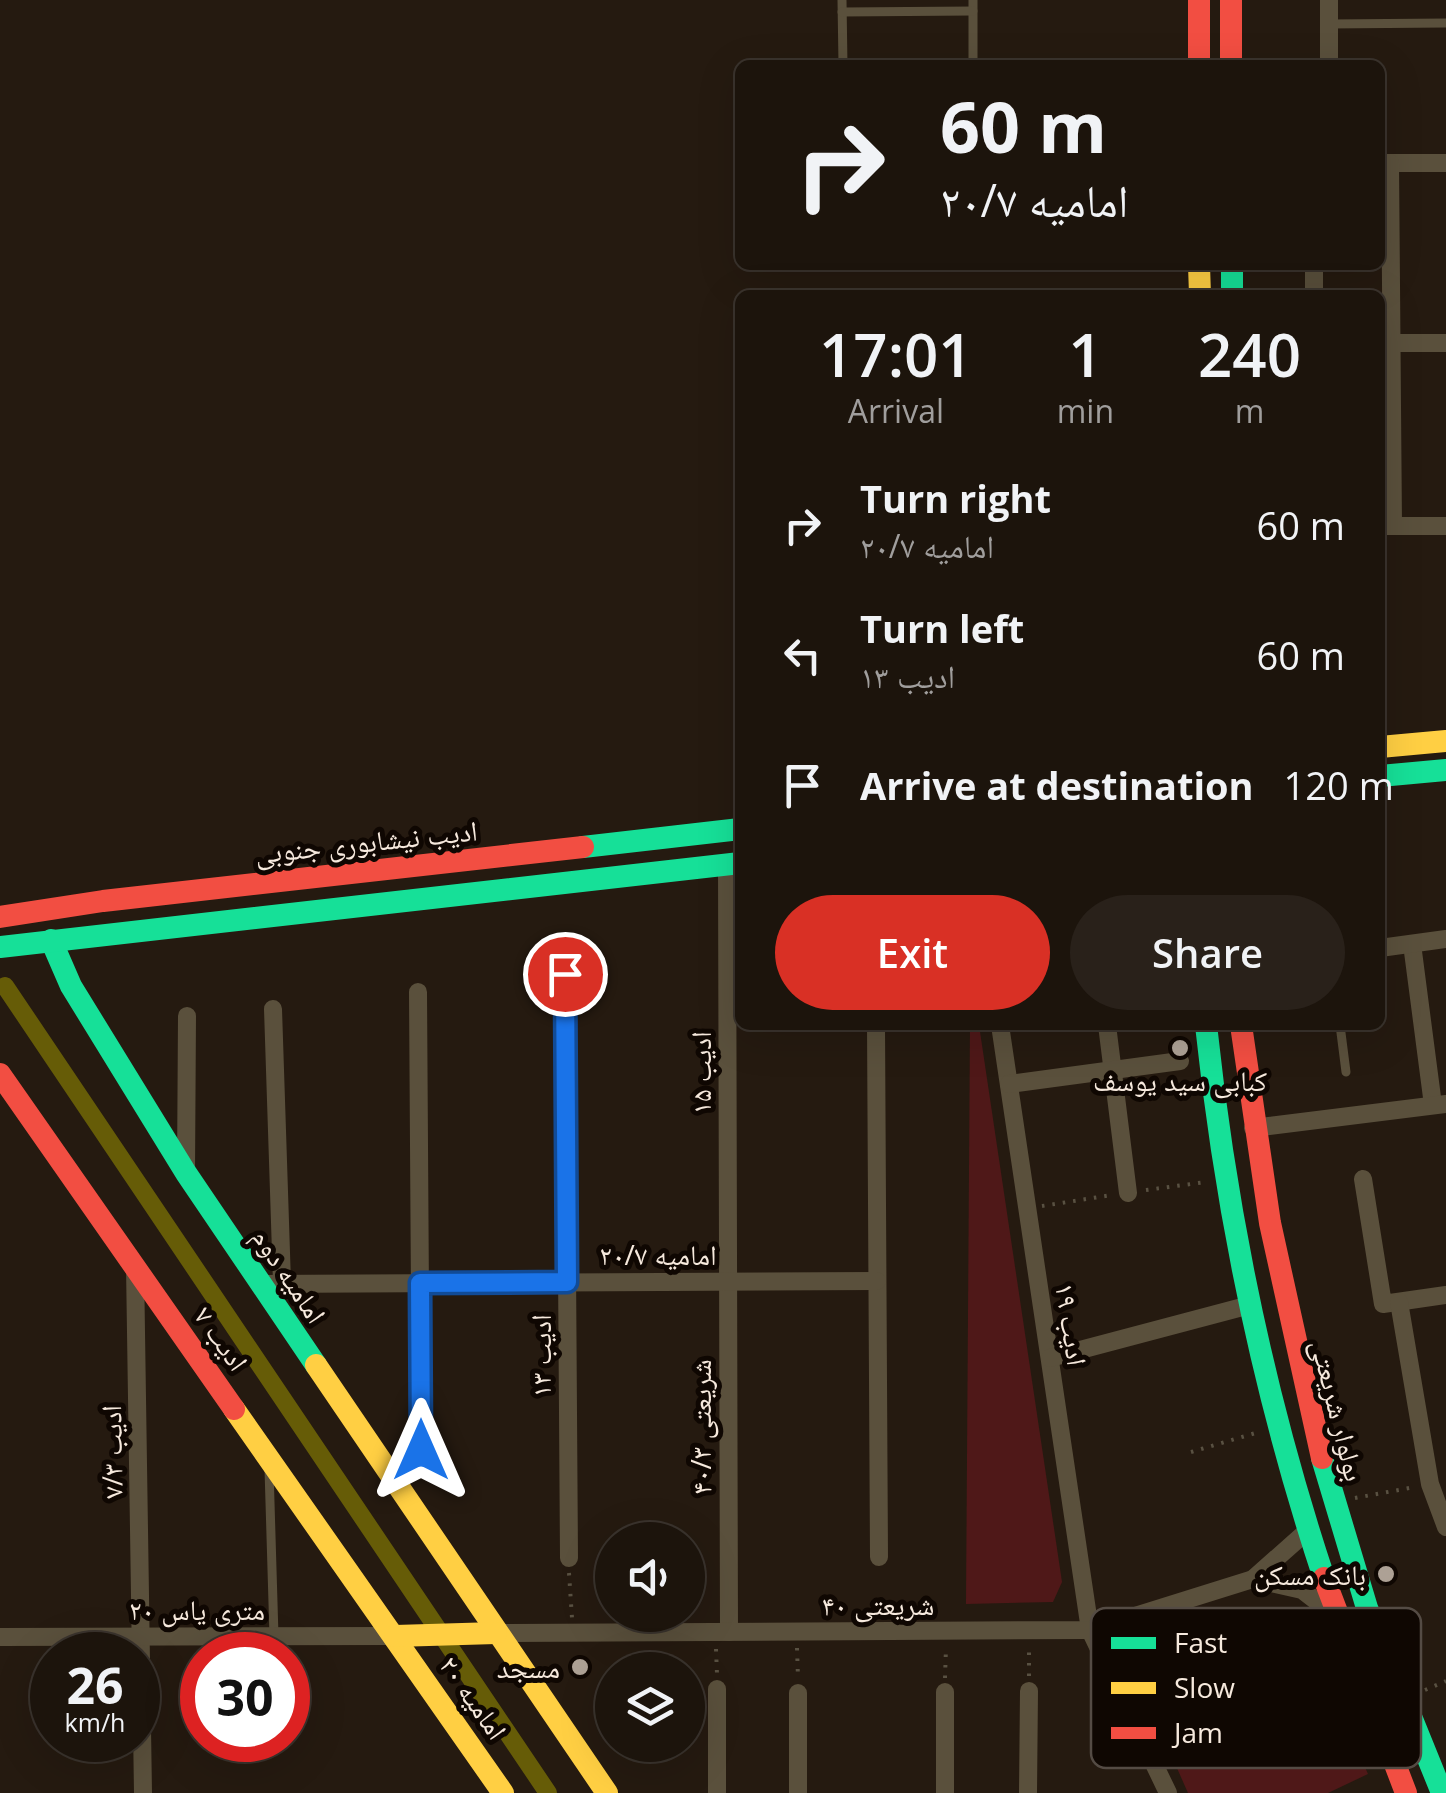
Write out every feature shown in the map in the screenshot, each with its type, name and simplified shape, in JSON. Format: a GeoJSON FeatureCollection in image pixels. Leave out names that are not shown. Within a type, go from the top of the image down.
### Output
{"type":"FeatureCollection","features":[{"type":"Feature","properties":{"kind":"main road"},"geometry":{"type":"LineString","coordinates":[[1198,0],[1199,60]]}},
{"type":"Feature","properties":{"kind":"main road"},"geometry":{"type":"LineString","coordinates":[[1231,0],[1231,60]]}},
{"type":"Feature","properties":{"kind":"main road"},"geometry":{"type":"LineString","coordinates":[[1385,747],[1446,741]]}},
{"type":"Feature","properties":{"kind":"main road"},"geometry":{"type":"LineString","coordinates":[[1385,776],[1446,770]]}},
{"type":"Feature","properties":{"kind":"main road","name":"ادیب نیشابوری جنوبی"},"geometry":{"type":"LineString","coordinates":[[0,917],[103,901],[735,830]]}},
{"type":"Feature","properties":{"kind":"main road"},"geometry":{"type":"LineString","coordinates":[[0,947],[734,864]]}},
{"type":"Feature","properties":{"kind":"main road","name":"امامیه دوم"},"geometry":{"type":"LineString","coordinates":[[51,940],[71,986],[186,1173],[271,1284],[496,1633]]}},
{"type":"Feature","properties":{"kind":"main road"},"geometry":{"type":"LineString","coordinates":[[1207,1030],[1250,1305],[1306,1532],[1332,1608]]}},
{"type":"Feature","properties":{"kind":"main road","name":"بولوار شریعتی"},"geometry":{"type":"LineString","coordinates":[[1242,1030],[1253,1128],[1288,1330],[1337,1522],[1368,1608]]}},
{"type":"Feature","properties":{"kind":"main road","name":"ادیب ۷"},"geometry":{"type":"LineString","coordinates":[[0,1074],[394,1636]]}},
{"type":"Feature","properties":{"kind":"main road"},"geometry":{"type":"LineString","coordinates":[[394,1636],[496,1633]]}},
{"type":"Feature","properties":{"kind":"main road","name":"امامیه ۲۰"},"geometry":{"type":"LineString","coordinates":[[496,1633],[607,1793]]}},
{"type":"Feature","properties":{"kind":"main road","name":"امامیه ۲۰"},"geometry":{"type":"LineString","coordinates":[[394,1636],[503,1793]]}},
{"type":"Feature","properties":{"kind":"main road","name":"بولوار شریعتی"},"geometry":{"type":"LineString","coordinates":[[1421,1745],[1442,1793]]}},
{"type":"Feature","properties":{"kind":"main road"},"geometry":{"type":"LineString","coordinates":[[1396,1768],[1406,1793]]}},
{"type":"Feature","properties":{"kind":"street"},"geometry":{"type":"LineString","coordinates":[[1329,0],[1330,60]]}},
{"type":"Feature","properties":{"kind":"street"},"geometry":{"type":"LineString","coordinates":[[1446,163],[1385,164],[1386,526],[1446,526]]}},
{"type":"Feature","properties":{"kind":"street"},"geometry":{"type":"LineString","coordinates":[[1386,343],[1446,343]]}},
{"type":"Feature","properties":{"kind":"street","name":"ادیب ۱۵"},"geometry":{"type":"LineString","coordinates":[[727,1281],[734,864]]}},
{"type":"Feature","properties":{"kind":"street"},"geometry":{"type":"LineString","coordinates":[[1385,947],[1446,939]]}},
{"type":"Feature","properties":{"kind":"street"},"geometry":{"type":"LineString","coordinates":[[1253,1128],[1440,1104],[1412,944]]}},
{"type":"Feature","properties":{"kind":"street","name":"ادیب ۱۳"},"geometry":{"type":"LineString","coordinates":[[565,974],[569,1558]]}},
{"type":"Feature","properties":{"kind":"street"},"geometry":{"type":"LineString","coordinates":[[418,992],[421,1450]]}},
{"type":"Feature","properties":{"kind":"street"},"geometry":{"type":"LineString","coordinates":[[271,1284],[273,1009]]}},
{"type":"Feature","properties":{"kind":"street"},"geometry":{"type":"LineString","coordinates":[[186,1173],[187,1016]]}},
{"type":"Feature","properties":{"kind":"street"},"geometry":{"type":"LineString","coordinates":[[876,1030],[878,1556]]}},
{"type":"Feature","properties":{"kind":"street","name":"ادیب ۱۹"},"geometry":{"type":"LineString","coordinates":[[1001,1030],[1090,1630]]}},
{"type":"Feature","properties":{"kind":"street"},"geometry":{"type":"LineString","coordinates":[[1109,1030],[1128,1193]]}},
{"type":"Feature","properties":{"kind":"street"},"geometry":{"type":"LineString","coordinates":[[1009,1084],[1180,1061]]}},
{"type":"Feature","properties":{"kind":"street"},"geometry":{"type":"LineString","coordinates":[[1363,1179],[1430,1484],[1446,1527]]}},
{"type":"Feature","properties":{"kind":"street","name":"ادیب ۷/۳"},"geometry":{"type":"LineString","coordinates":[[135,1266],[142,1632]]}},
{"type":"Feature","properties":{"kind":"street","name":"شریعتی ۴۰/۳"},"geometry":{"type":"LineString","coordinates":[[723,1632],[727,1281]]}},
{"type":"Feature","properties":{"kind":"street","name":"امامیه ۲۰/۷"},"geometry":{"type":"LineString","coordinates":[[271,1284],[877,1281]]}},
{"type":"Feature","properties":{"kind":"street"},"geometry":{"type":"LineString","coordinates":[[1391,1303],[1446,1295]]}},
{"type":"Feature","properties":{"kind":"street"},"geometry":{"type":"LineString","coordinates":[[1050,1358],[1250,1305]]}},
{"type":"Feature","properties":{"kind":"street","name":"شریعتی ۴۰"},"geometry":{"type":"LineString","coordinates":[[1160,1608],[1253,1579],[1306,1532]]}},
{"type":"Feature","properties":{"kind":"street"},"geometry":{"type":"LineString","coordinates":[[1253,1579],[1302,1590],[1326,1608]]}},
{"type":"Feature","properties":{"kind":"street","name":"شریعتی ۴۰"},"geometry":{"type":"LineString","coordinates":[[496,1633],[1090,1630]]}},
{"type":"Feature","properties":{"kind":"street","name":"۲۰ متری یاس"},"geometry":{"type":"LineString","coordinates":[[310,1636],[394,1636]]}},
{"type":"Feature","properties":{"kind":"street","name":"۲۰ متری یاس"},"geometry":{"type":"LineString","coordinates":[[0,1637],[30,1637]]}},
{"type":"Feature","properties":{"kind":"street"},"geometry":{"type":"LineString","coordinates":[[717,1689],[717,1793]]}},
{"type":"Feature","properties":{"kind":"street"},"geometry":{"type":"LineString","coordinates":[[1028,1691],[1028,1793]]}},
{"type":"Feature","properties":{"kind":"street"},"geometry":{"type":"LineString","coordinates":[[945,1692],[945,1793]]}},
{"type":"Feature","properties":{"kind":"street"},"geometry":{"type":"LineString","coordinates":[[798,1693],[798,1793]]}},
{"type":"Feature","properties":{"kind":"street","name":"ادیب ۷/۳"},"geometry":{"type":"LineString","coordinates":[[143,1762],[143,1793]]}},
{"type":"Feature","properties":{"kind":"street","name":"ادیب ۱۹"},"geometry":{"type":"LineString","coordinates":[[1156,1768],[1168,1793]]}},
{"type":"Feature","properties":{"kind":"lane"},"geometry":{"type":"LineString","coordinates":[[842,0],[843,60]]}},
{"type":"Feature","properties":{"kind":"lane"},"geometry":{"type":"LineString","coordinates":[[842,12],[973,5],[973,60]]}},
{"type":"Feature","properties":{"kind":"lane"},"geometry":{"type":"LineString","coordinates":[[1329,24],[1446,23]]}},
{"type":"Feature","properties":{"kind":"lane"},"geometry":{"type":"LineString","coordinates":[[1341,1030],[1346,1072]]}},
{"type":"Feature","properties":{"kind":"lane"},"geometry":{"type":"LineString","coordinates":[[269,1456],[274,1632]]}},
{"type":"Feature","properties":{"kind":"path"},"geometry":{"type":"LineString","coordinates":[[1191,1452],[1278,1427]]}},
{"type":"Feature","properties":{"kind":"path"},"geometry":{"type":"LineString","coordinates":[[1356,1498],[1430,1484]]}},
{"type":"Feature","properties":{"kind":"path"},"geometry":{"type":"LineString","coordinates":[[569,1558],[572,1633]]}},
{"type":"Feature","properties":{"kind":"path"},"geometry":{"type":"LineString","coordinates":[[945,1692],[946,1631]]}},
{"type":"Feature","properties":{"kind":"path"},"geometry":{"type":"LineString","coordinates":[[1028,1691],[1030,1631]]}},
{"type":"Feature","properties":{"kind":"path"},"geometry":{"type":"LineString","coordinates":[[717,1689],[723,1632]]}},
{"type":"Feature","properties":{"kind":"path"},"geometry":{"type":"LineString","coordinates":[[797,1632],[798,1693]]}},
{"type":"Feature","properties":{"kind":"path"},"geometry":{"type":"LineString","coordinates":[[1425,1690],[1446,1682]]}},
{"type":"Feature","properties":{"kind":"shaded area"},"geometry":{"type":"Polygon","coordinates":[[[970,1030],[980,1030],[1062,1582],[1053,1602],[966,1604],[970,1030]]]}},
{"type":"Feature","properties":{"kind":"shaded area"},"geometry":{"type":"Polygon","coordinates":[[[1177,1768],[1365,1768],[1368,1774],[1328,1793],[1188,1793],[1177,1768]]]}},
{"type":"Feature","properties":{"kind":"waterway"},"geometry":{"type":"LineString","coordinates":[[5,986],[548,1793]]}},
{"type":"Feature","properties":{"kind":"traffic: fast"},"geometry":{"type":"LineString","coordinates":[[1232,270],[1232,290]]}},
{"type":"Feature","properties":{"kind":"traffic: fast"},"geometry":{"type":"LineString","coordinates":[[1385,776],[1446,770]]}},
{"type":"Feature","properties":{"kind":"traffic: fast"},"geometry":{"type":"LineString","coordinates":[[583,847],[735,830]]}},
{"type":"Feature","properties":{"kind":"traffic: fast"},"geometry":{"type":"LineString","coordinates":[[0,947],[735,864]]}},
{"type":"Feature","properties":{"kind":"traffic: fast"},"geometry":{"type":"LineString","coordinates":[[51,940],[71,986],[186,1173],[316,1365]]}},
{"type":"Feature","properties":{"kind":"traffic: fast"},"geometry":{"type":"LineString","coordinates":[[1207,1030],[1224,1166],[1250,1304],[1283,1442],[1324,1578]]}},
{"type":"Feature","properties":{"kind":"traffic: fast"},"geometry":{"type":"LineString","coordinates":[[1322,1458],[1367,1608]]}},
{"type":"Feature","properties":{"kind":"traffic: fast"},"geometry":{"type":"LineString","coordinates":[[1421,1741],[1442,1793]]}},
{"type":"Feature","properties":{"kind":"traffic: slow"},"geometry":{"type":"LineString","coordinates":[[1199,270],[1200,290]]}},
{"type":"Feature","properties":{"kind":"traffic: slow"},"geometry":{"type":"LineString","coordinates":[[1385,747],[1446,741]]}},
{"type":"Feature","properties":{"kind":"traffic: slow"},"geometry":{"type":"LineString","coordinates":[[316,1365],[607,1793]]}},
{"type":"Feature","properties":{"kind":"traffic: slow"},"geometry":{"type":"LineString","coordinates":[[234,1409],[503,1793]]}},
{"type":"Feature","properties":{"kind":"traffic: slow"},"geometry":{"type":"LineString","coordinates":[[395,1636],[496,1633]]}},
{"type":"Feature","properties":{"kind":"traffic: jam"},"geometry":{"type":"LineString","coordinates":[[1199,0],[1199,60]]}},
{"type":"Feature","properties":{"kind":"traffic: jam"},"geometry":{"type":"LineString","coordinates":[[1231,0],[1231,60]]}},
{"type":"Feature","properties":{"kind":"traffic: jam"},"geometry":{"type":"LineString","coordinates":[[0,917],[103,901],[583,847]]}},
{"type":"Feature","properties":{"kind":"traffic: jam"},"geometry":{"type":"LineString","coordinates":[[1242,1030],[1270,1223],[1322,1458]]}},
{"type":"Feature","properties":{"kind":"traffic: jam"},"geometry":{"type":"LineString","coordinates":[[0,1074],[234,1409]]}},
{"type":"Feature","properties":{"kind":"traffic: jam"},"geometry":{"type":"LineString","coordinates":[[1324,1578],[1335,1608]]}},
{"type":"Feature","properties":{"kind":"traffic: jam"},"geometry":{"type":"LineString","coordinates":[[1396,1768],[1406,1793]]}},
{"type":"Feature","properties":{"kind":"place","name":"کبابی سید یوسف"},"geometry":{"type":"Point","coordinates":[1180,1048]}},
{"type":"Feature","properties":{"kind":"place","name":"بانک مسکن"},"geometry":{"type":"Point","coordinates":[1386,1574]}},
{"type":"Feature","properties":{"kind":"place","name":"مسجد"},"geometry":{"type":"Point","coordinates":[580,1667]}},
{"type":"Feature","properties":{"kind":"route"},"geometry":{"type":"LineString","coordinates":[[421,1450],[420,1283],[567,1282],[565,974]]}}]}
